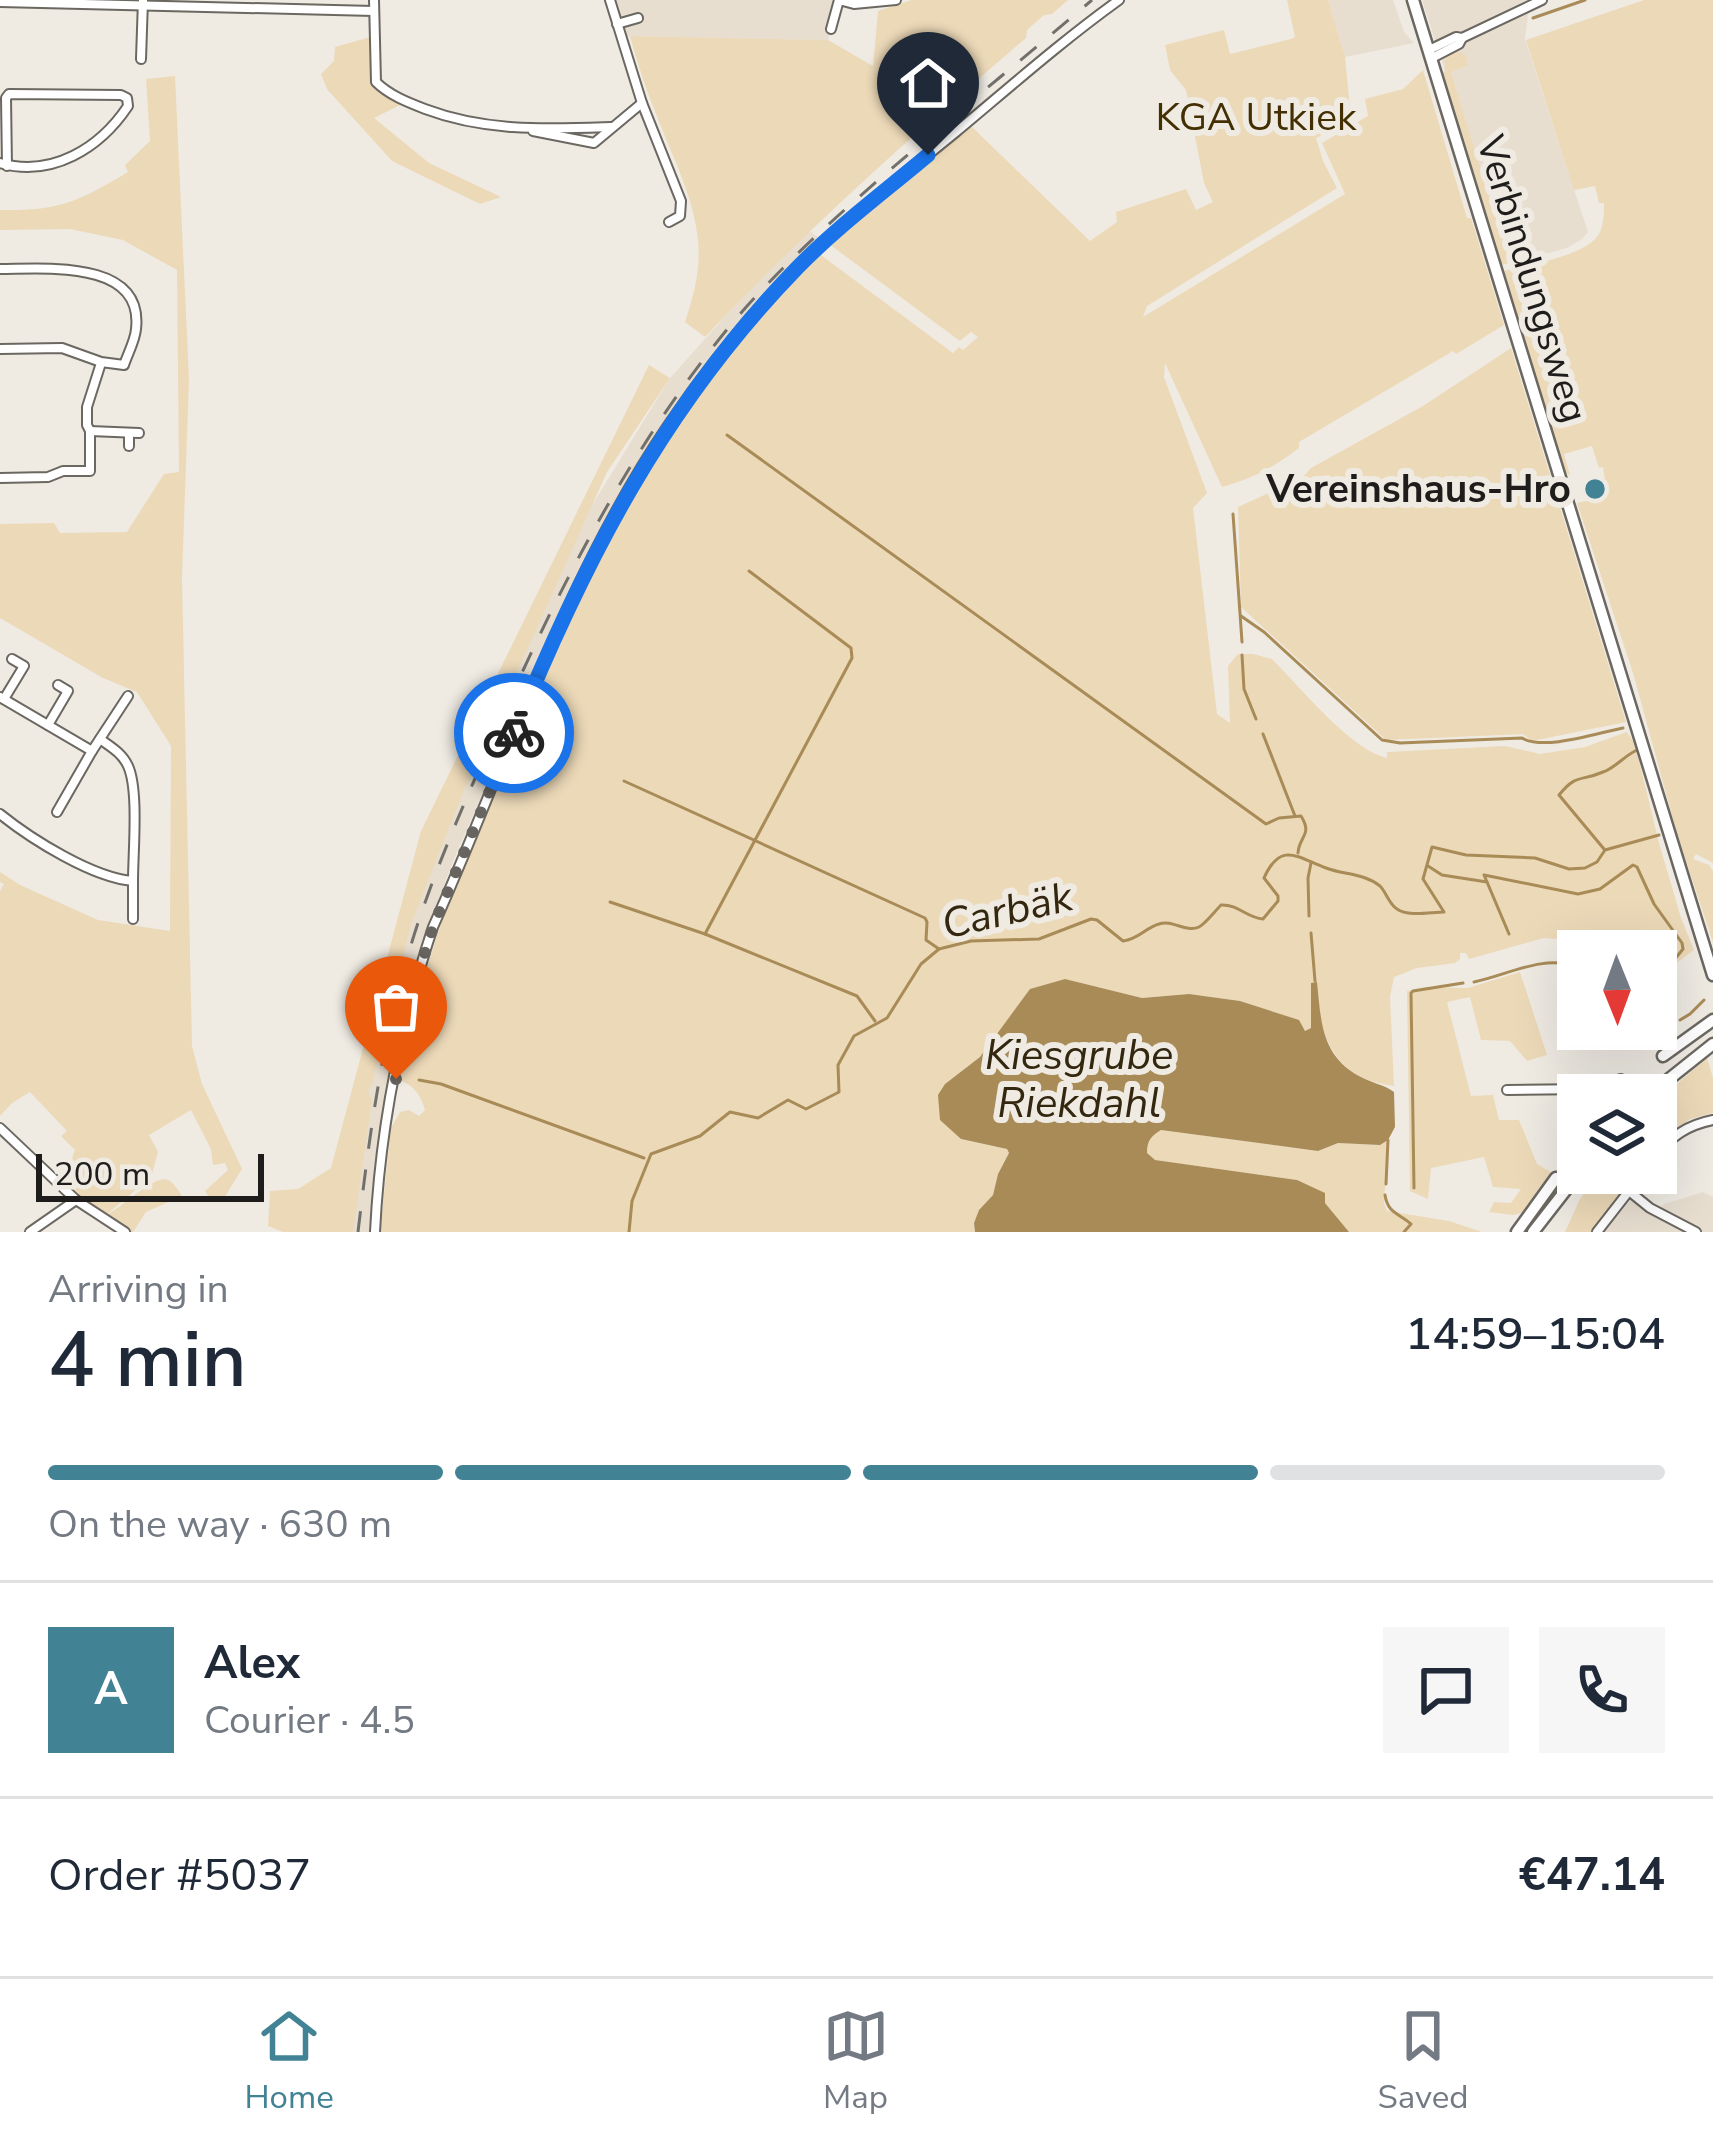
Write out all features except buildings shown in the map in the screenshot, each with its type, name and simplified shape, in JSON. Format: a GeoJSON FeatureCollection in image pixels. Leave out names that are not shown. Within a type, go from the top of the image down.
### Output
{"type":"FeatureCollection","features":[{"type":"Feature","properties":{"kind":"main road","name":"Verbindungsweg"},"geometry":{"type":"LineString","coordinates":[[1413,0],[1439,72],[1713,975]]}},
{"type":"Feature","properties":{"kind":"main road"},"geometry":{"type":"LineString","coordinates":[[1663,1056],[1713,1020]]}},
{"type":"Feature","properties":{"kind":"main road"},"geometry":{"type":"LineString","coordinates":[[1672,1074],[1713,1044]]}},
{"type":"Feature","properties":{"kind":"main road"},"geometry":{"type":"LineString","coordinates":[[1517,1232],[1556,1178]]}},
{"type":"Feature","properties":{"kind":"main road"},"geometry":{"type":"LineString","coordinates":[[1533,1232],[1563,1194]]}},
{"type":"Feature","properties":{"kind":"street"},"geometry":{"type":"LineString","coordinates":[[374,0],[375,76],[380,87],[402,100],[464,122],[528,129],[611,127]]}},
{"type":"Feature","properties":{"kind":"street"},"geometry":{"type":"LineString","coordinates":[[610,0],[642,103],[681,201],[680,216],[669,222]]}},
{"type":"Feature","properties":{"kind":"street"},"geometry":{"type":"LineString","coordinates":[[831,29],[839,0],[873,4],[896,0]]}},
{"type":"Feature","properties":{"kind":"street"},"geometry":{"type":"LineString","coordinates":[[375,1232],[403,1041],[433,927],[563,615],[634,480],[695,389],[796,269],[1046,55],[1119,0]]}},
{"type":"Feature","properties":{"kind":"street"},"geometry":{"type":"LineString","coordinates":[[1430,54],[1542,0]]}},
{"type":"Feature","properties":{"kind":"street"},"geometry":{"type":"LineString","coordinates":[[0,2],[374,11]]}},
{"type":"Feature","properties":{"kind":"street"},"geometry":{"type":"LineString","coordinates":[[141,59],[143,3]]}},
{"type":"Feature","properties":{"kind":"street"},"geometry":{"type":"LineString","coordinates":[[617,24],[638,18]]}},
{"type":"Feature","properties":{"kind":"street"},"geometry":{"type":"LineString","coordinates":[[9,94],[127,98],[128,106],[115,126],[76,156],[54,163],[3,165],[9,94]]}},
{"type":"Feature","properties":{"kind":"street"},"geometry":{"type":"LineString","coordinates":[[528,129],[594,143],[642,103]]}},
{"type":"Feature","properties":{"kind":"street"},"geometry":{"type":"LineString","coordinates":[[0,269],[84,272],[112,280],[132,300],[136,326],[124,365],[62,348],[0,349]]}},
{"type":"Feature","properties":{"kind":"street"},"geometry":{"type":"LineString","coordinates":[[0,478],[90,471],[87,407],[101,362]]}},
{"type":"Feature","properties":{"kind":"street"},"geometry":{"type":"LineString","coordinates":[[90,431],[134,433],[129,446]]}},
{"type":"Feature","properties":{"kind":"street"},"geometry":{"type":"LineString","coordinates":[[12,658],[24,666],[2,698],[92,751]]}},
{"type":"Feature","properties":{"kind":"street"},"geometry":{"type":"LineString","coordinates":[[48,725],[71,693],[58,685]]}},
{"type":"Feature","properties":{"kind":"street"},"geometry":{"type":"LineString","coordinates":[[57,812],[128,696]]}},
{"type":"Feature","properties":{"kind":"street"},"geometry":{"type":"LineString","coordinates":[[100,739],[120,753],[133,785],[134,919]]}},
{"type":"Feature","properties":{"kind":"street"},"geometry":{"type":"LineString","coordinates":[[0,814],[80,863],[133,880]]}},
{"type":"Feature","properties":{"kind":"street"},"geometry":{"type":"LineString","coordinates":[[1507,1090],[1557,1091]]}},
{"type":"Feature","properties":{"kind":"street"},"geometry":{"type":"LineString","coordinates":[[1677,1134],[1713,1120]]}},
{"type":"Feature","properties":{"kind":"street"},"geometry":{"type":"LineString","coordinates":[[0,1128],[76,1200],[125,1232]]}},
{"type":"Feature","properties":{"kind":"street"},"geometry":{"type":"LineString","coordinates":[[1597,1232],[1627,1194]]}},
{"type":"Feature","properties":{"kind":"street"},"geometry":{"type":"LineString","coordinates":[[1634,1194],[1696,1232]]}},
{"type":"Feature","properties":{"kind":"street"},"geometry":{"type":"LineString","coordinates":[[30,1232],[76,1200]]}},
{"type":"Feature","properties":{"kind":"shaded area"},"geometry":{"type":"Polygon","coordinates":[[[610,0],[839,0],[828,40],[622,39],[610,0]]]}},
{"type":"Feature","properties":{"kind":"shaded area"},"geometry":{"type":"Polygon","coordinates":[[[1328,0],[1393,0],[1404,32],[1414,43],[1345,57],[1328,0]]]}},
{"type":"Feature","properties":{"kind":"shaded area"},"geometry":{"type":"Polygon","coordinates":[[[1422,0],[1530,0],[1525,39],[1588,232],[1582,239],[1519,261],[1502,203],[1491,205],[1451,72],[1445,71],[1422,0]]]}},
{"type":"Feature","properties":{"kind":"shaded area"},"geometry":{"type":"Polygon","coordinates":[[[809,231],[821,239],[717,351],[644,454],[561,614],[429,924],[399,1032],[369,1232],[353,1232],[365,1088],[397,951],[443,816],[588,512],[670,378],[809,231]]]}},
{"type":"Feature","properties":{"kind":"shaded area"},"geometry":{"type":"Polygon","coordinates":[[[1703,1192],[1713,1197],[1713,1232],[1604,1232],[1632,1199],[1656,1214],[1664,1204],[1703,1192]]]}},
{"type":"Feature","properties":{"kind":"green space"},"geometry":{"type":"Polygon","coordinates":[[[912,0],[1068,0],[1027,30],[1026,38],[862,183],[705,337],[685,322],[698,261],[692,210],[630,36],[828,40],[873,66],[878,11],[912,0]]]}},
{"type":"Feature","properties":{"kind":"green space","name":"KGA Utkiek"},"geometry":{"type":"Polygon","coordinates":[[[1287,0],[1328,0],[1345,57],[1351,120],[1316,138],[1337,188],[1147,306],[1143,317],[1345,194],[1322,143],[1368,116],[1365,99],[1403,89],[1423,70],[1504,325],[1299,442],[1299,448],[1272,466],[1222,487],[1165,363],[1164,377],[1207,493],[1193,508],[1217,714],[1230,723],[1228,666],[1238,654],[1253,654],[1272,659],[1342,730],[1387,758],[1387,752],[1505,746],[1540,754],[1585,747],[1627,732],[1635,744],[1659,843],[1694,950],[1677,963],[1677,930],[1557,930],[1557,939],[1544,938],[1469,959],[1460,953],[1455,963],[1417,968],[1394,977],[1390,997],[1394,1086],[1356,1074],[1333,1052],[1311,983],[1311,1028],[1305,1031],[1298,1020],[1240,1001],[1189,994],[1142,998],[1065,979],[1031,989],[980,1057],[945,1084],[960,1139],[1009,1153],[993,1195],[979,1210],[975,1232],[380,1232],[391,1128],[400,1112],[409,1110],[419,1116],[425,1110],[416,1092],[400,1080],[413,1013],[445,910],[580,592],[667,436],[746,331],[818,253],[953,353],[959,347],[963,350],[978,337],[971,332],[960,341],[829,244],[970,125],[1090,241],[1117,222],[1116,212],[1186,189],[1196,210],[1213,202],[1204,183],[1186,90],[1170,70],[1165,45],[1224,30],[1230,54],[1295,37],[1287,0]]]}},
{"type":"Feature","properties":{"kind":"green space"},"geometry":{"type":"Polygon","coordinates":[[[1644,0],[1713,0],[1713,863],[1696,854],[1693,859],[1713,871],[1713,942],[1577,503],[1607,496],[1603,467],[1599,468],[1592,446],[1564,454],[1570,475],[1563,471],[1504,271],[1584,247],[1600,232],[1604,217],[1604,203],[1599,203],[1595,186],[1574,190],[1526,40],[1644,0]]]}},
{"type":"Feature","properties":{"kind":"green space"},"geometry":{"type":"Polygon","coordinates":[[[374,36],[375,76],[404,103],[374,118],[429,163],[501,197],[480,204],[392,161],[327,89],[321,74],[334,61],[335,47],[374,36]]]}},
{"type":"Feature","properties":{"kind":"green space"},"geometry":{"type":"Polygon","coordinates":[[[1456,51],[1466,55],[1468,65],[1451,72],[1491,204],[1501,202],[1519,261],[1500,265],[1442,73],[1445,58],[1456,51]]]}},
{"type":"Feature","properties":{"kind":"green space"},"geometry":{"type":"Polygon","coordinates":[[[175,76],[189,379],[182,578],[192,1046],[202,1084],[242,1169],[224,1198],[211,1200],[205,1191],[228,1170],[225,1163],[213,1165],[211,1149],[191,1110],[149,1135],[158,1152],[151,1177],[106,1215],[162,1180],[172,1183],[182,1196],[146,1212],[133,1232],[125,1232],[70,1189],[79,1182],[80,1170],[72,1158],[75,1150],[61,1136],[67,1131],[30,1092],[0,1116],[0,891],[4,884],[0,872],[98,920],[170,931],[171,746],[137,692],[103,678],[0,618],[0,524],[54,523],[60,533],[127,532],[164,474],[179,472],[177,270],[123,240],[70,229],[0,230],[0,210],[67,203],[128,172],[125,165],[150,141],[146,79],[175,76]]]}},
{"type":"Feature","properties":{"kind":"green space"},"geometry":{"type":"Polygon","coordinates":[[[1511,348],[1626,722],[1532,741],[1523,734],[1386,740],[1241,607],[1238,507],[1302,478],[1311,468],[1423,406],[1511,348]]]}},
{"type":"Feature","properties":{"kind":"green space"},"geometry":{"type":"Polygon","coordinates":[[[649,365],[670,378],[607,472],[464,790],[411,924],[368,1091],[372,1100],[353,1232],[283,1232],[268,1226],[270,1191],[298,1189],[331,1168],[421,831],[649,365]]]}},
{"type":"Feature","properties":{"kind":"green space"},"geometry":{"type":"Polygon","coordinates":[[[1520,972],[1547,1055],[1527,1061],[1510,1041],[1481,1040],[1470,997],[1447,1002],[1471,1096],[1493,1095],[1499,1120],[1519,1120],[1537,1164],[1552,1173],[1525,1212],[1514,1215],[1489,1212],[1494,1202],[1511,1203],[1521,1189],[1493,1187],[1484,1157],[1431,1168],[1428,1199],[1410,1191],[1407,991],[1468,988],[1520,972]]]}},
{"type":"Feature","properties":{"kind":"green space"},"geometry":{"type":"Polygon","coordinates":[[[1707,1058],[1713,1078],[1713,1113],[1690,1119],[1677,1129],[1677,1084],[1707,1058]]]}},
{"type":"Feature","properties":{"kind":"green space"},"geometry":{"type":"Polygon","coordinates":[[[1161,1130],[1318,1151],[1338,1143],[1379,1145],[1388,1140],[1387,1211],[1449,1221],[1482,1232],[1349,1232],[1297,1180],[1154,1160],[1147,1154],[1148,1146],[1161,1130]]]}},
{"type":"Feature","properties":{"kind":"green space"},"geometry":{"type":"Polygon","coordinates":[[[1584,1194],[1620,1194],[1591,1232],[1565,1232],[1584,1194]]]}},
{"type":"Feature","properties":{"kind":"water","name":"Kiesgrube Riekdahl"},"geometry":{"type":"Polygon","coordinates":[[[1065,979],[1142,998],[1189,994],[1240,1001],[1299,1020],[1305,1031],[1311,1028],[1311,983],[1317,982],[1325,1036],[1337,1058],[1359,1076],[1394,1092],[1395,1127],[1388,1140],[1380,1145],[1338,1143],[1318,1151],[1161,1130],[1150,1139],[1147,1153],[1155,1160],[1297,1180],[1325,1193],[1325,1203],[1349,1232],[975,1232],[979,1210],[993,1195],[1009,1153],[961,1139],[940,1120],[938,1095],[980,1057],[1030,989],[1065,979]]]}},
{"type":"Feature","properties":{"kind":"waterway"},"geometry":{"type":"LineString","coordinates":[[1533,18],[1585,0]]}},
{"type":"Feature","properties":{"kind":"waterway"},"geometry":{"type":"LineString","coordinates":[[727,435],[1266,824],[1301,816],[1306,832],[1298,853]]}},
{"type":"Feature","properties":{"kind":"waterway"},"geometry":{"type":"LineString","coordinates":[[1233,514],[1242,642]]}},
{"type":"Feature","properties":{"kind":"waterway"},"geometry":{"type":"LineString","coordinates":[[749,571],[851,648],[852,658],[705,934],[857,996],[875,1021]]}},
{"type":"Feature","properties":{"kind":"waterway"},"geometry":{"type":"LineString","coordinates":[[1241,616],[1382,740],[1522,738],[1543,743],[1623,728]]}},
{"type":"Feature","properties":{"kind":"waterway"},"geometry":{"type":"LineString","coordinates":[[1242,655],[1244,689],[1256,719]]}},
{"type":"Feature","properties":{"kind":"waterway"},"geometry":{"type":"LineString","coordinates":[[1263,734],[1295,816]]}},
{"type":"Feature","properties":{"kind":"waterway"},"geometry":{"type":"LineString","coordinates":[[1604,849],[1559,795],[1575,781],[1607,770],[1637,750]]}},
{"type":"Feature","properties":{"kind":"waterway"},"geometry":{"type":"LineString","coordinates":[[624,781],[925,918],[926,940],[939,949]]}},
{"type":"Feature","properties":{"kind":"waterway","name":"Carbäk"},"geometry":{"type":"LineString","coordinates":[[629,1232],[632,1201],[651,1154],[700,1136],[730,1112],[758,1118],[788,1100],[806,1109],[839,1092],[838,1065],[854,1036],[887,1018],[921,964],[939,949],[971,941],[1039,939],[1091,919],[1123,941],[1164,923],[1199,927],[1221,905],[1263,919],[1278,901],[1264,878],[1277,859],[1291,855],[1367,879],[1380,886],[1402,911],[1444,912],[1423,879],[1432,847],[1466,855],[1535,858],[1569,869],[1597,862],[1605,850],[1659,835]]}},
{"type":"Feature","properties":{"kind":"waterway"},"geometry":{"type":"LineString","coordinates":[[1309,916],[1311,863]]}},
{"type":"Feature","properties":{"kind":"waterway"},"geometry":{"type":"LineString","coordinates":[[1487,882],[1484,875],[1578,894],[1600,889],[1633,865],[1673,930]]}},
{"type":"Feature","properties":{"kind":"waterway"},"geometry":{"type":"LineString","coordinates":[[1428,866],[1442,875],[1487,882],[1509,934]]}},
{"type":"Feature","properties":{"kind":"waterway"},"geometry":{"type":"LineString","coordinates":[[610,902],[705,934]]}},
{"type":"Feature","properties":{"kind":"waterway"},"geometry":{"type":"LineString","coordinates":[[1311,933],[1315,981]]}},
{"type":"Feature","properties":{"kind":"waterway"},"geometry":{"type":"LineString","coordinates":[[1677,936],[1683,949],[1677,956]]}},
{"type":"Feature","properties":{"kind":"waterway"},"geometry":{"type":"LineString","coordinates":[[1474,982],[1557,963]]}},
{"type":"Feature","properties":{"kind":"waterway"},"geometry":{"type":"LineString","coordinates":[[1414,1188],[1411,993],[1463,983]]}},
{"type":"Feature","properties":{"kind":"waterway"},"geometry":{"type":"LineString","coordinates":[[1680,1020],[1704,1000]]}},
{"type":"Feature","properties":{"kind":"waterway"},"geometry":{"type":"LineString","coordinates":[[419,1080],[644,1158]]}},
{"type":"Feature","properties":{"kind":"waterway"},"geometry":{"type":"LineString","coordinates":[[1386,1184],[1388,1140]]}},
{"type":"Feature","properties":{"kind":"waterway"},"geometry":{"type":"LineString","coordinates":[[1385,1195],[1391,1210],[1411,1224],[1404,1232]]}},
{"type":"Feature","properties":{"kind":"railway"},"geometry":{"type":"LineString","coordinates":[[358,1232],[383,1058],[425,901],[515,688],[568,578],[628,471],[696,369],[775,276],[865,192],[1092,0]]}},
{"type":"Feature","properties":{"kind":"way so far"},"geometry":{"type":"LineString","coordinates":[[396,1079],[433,927],[514,733]]}},
{"type":"Feature","properties":{"kind":"place","name":"Vereinshaus-Hro"},"geometry":{"type":"Point","coordinates":[1595,489]}},
{"type":"Feature","properties":{"kind":"route"},"geometry":{"type":"LineString","coordinates":[[514,733],[563,615],[634,480],[670,423],[796,269],[928,155]]}}]}
